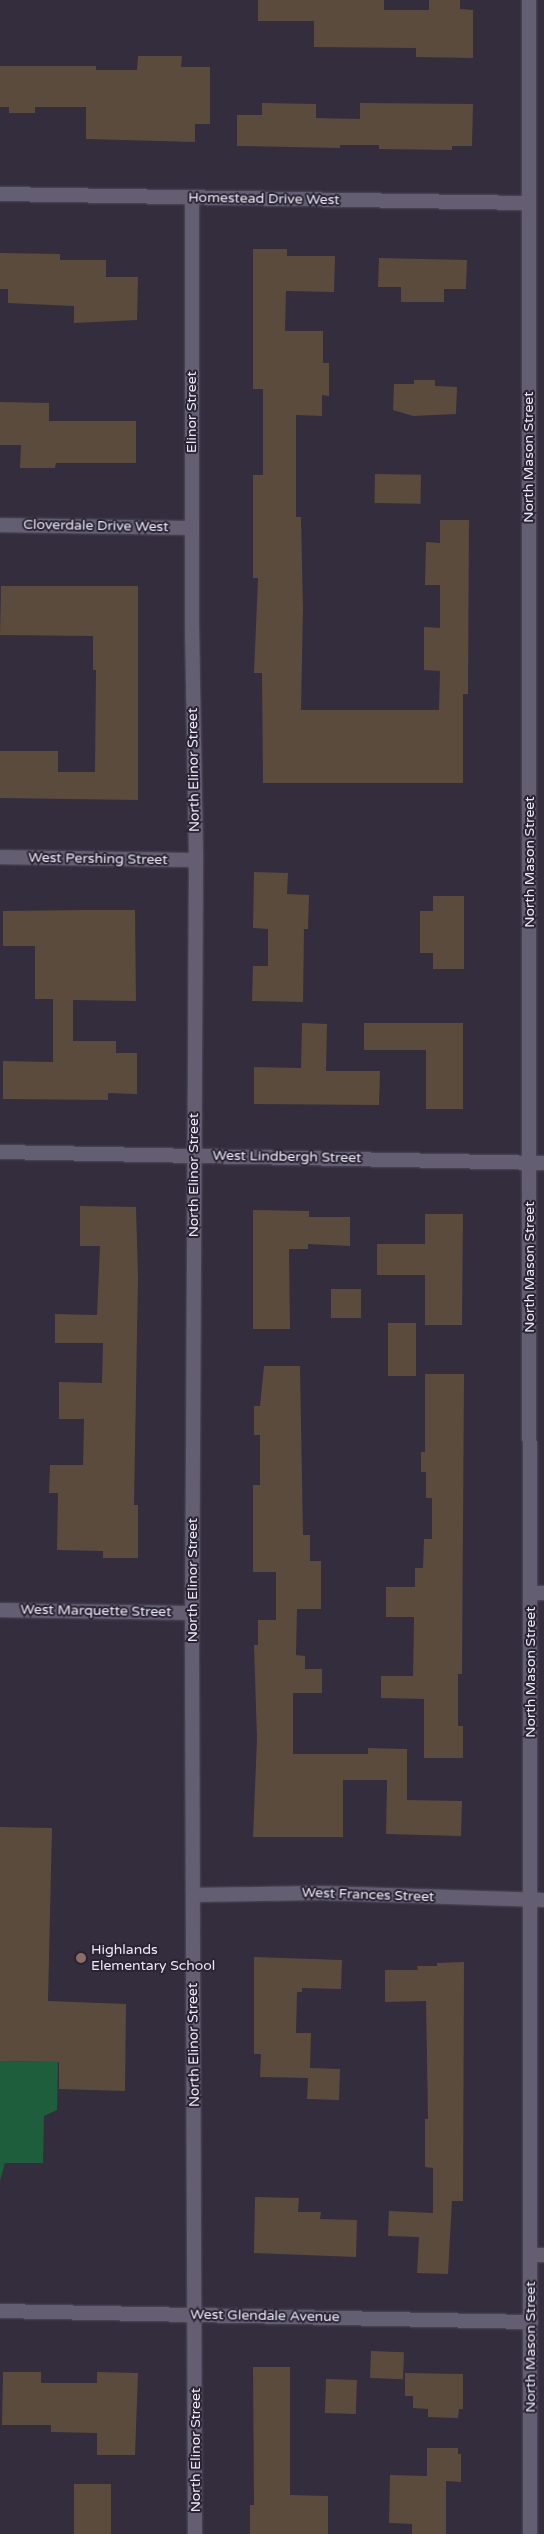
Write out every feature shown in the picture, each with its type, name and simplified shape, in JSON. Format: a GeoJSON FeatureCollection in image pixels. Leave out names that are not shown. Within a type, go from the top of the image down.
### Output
{"type":"FeatureCollection","features":[{"type":"Feature","properties":{"kind":"street","name":"North Mason Street"},"geometry":{"type":"LineString","coordinates":[[529,0],[530,1163],[537,1593],[538,1900],[538,2255],[531,2322],[530,2534]]}},
{"type":"Feature","properties":{"kind":"street","name":"Homestead Drive West"},"geometry":{"type":"LineString","coordinates":[[0,194],[528,203]]}},
{"type":"Feature","properties":{"kind":"street","name":"Elinor Street"},"geometry":{"type":"LineString","coordinates":[[192,198],[192,626]]}},
{"type":"Feature","properties":{"kind":"street","name":"Cloverdale Drive West"},"geometry":{"type":"LineString","coordinates":[[0,524],[192,528]]}},
{"type":"Feature","properties":{"kind":"street","name":"North Elinor Street"},"geometry":{"type":"LineString","coordinates":[[192,626],[196,860],[192,1614],[196,2314],[195,2534]]}},
{"type":"Feature","properties":{"kind":"street","name":"West Pershing Street"},"geometry":{"type":"LineString","coordinates":[[0,857],[196,860]]}},
{"type":"Feature","properties":{"kind":"street","name":"West Lindbergh Street"},"geometry":{"type":"LineString","coordinates":[[0,1152],[544,1163]]}},
{"type":"Feature","properties":{"kind":"street","name":"West Marquette Street"},"geometry":{"type":"LineString","coordinates":[[0,1610],[192,1614]]}},
{"type":"Feature","properties":{"kind":"street","name":"West Frances Street"},"geometry":{"type":"LineString","coordinates":[[193,1894],[322,1893],[538,1900]]}},
{"type":"Feature","properties":{"kind":"street","name":"West Glendale Avenue"},"geometry":{"type":"LineString","coordinates":[[0,2310],[531,2322]]}},
{"type":"Feature","properties":{"kind":"green space"},"geometry":{"type":"Polygon","coordinates":[[[0,2061],[58,2062],[57,2110],[44,2116],[43,2163],[5,2163],[0,2181],[0,2061]]]}},
{"type":"Feature","properties":{"kind":"building"},"geometry":{"type":"Polygon","coordinates":[[[258,0],[384,0],[384,10],[429,10],[429,0],[460,0],[460,9],[473,10],[473,58],[416,57],[416,48],[314,47],[314,21],[258,21],[258,0]]]}},
{"type":"Feature","properties":{"kind":"building"},"geometry":{"type":"Polygon","coordinates":[[[138,56],[182,56],[181,67],[210,67],[210,124],[195,124],[195,142],[86,139],[86,107],[35,107],[35,113],[9,113],[9,107],[0,107],[0,66],[96,66],[96,70],[137,70],[138,56]]]}},
{"type":"Feature","properties":{"kind":"building"},"geometry":{"type":"Polygon","coordinates":[[[262,103],[316,104],[316,118],[360,119],[360,103],[473,104],[472,146],[452,146],[452,150],[379,149],[379,145],[340,145],[340,148],[237,146],[237,115],[262,115],[262,103]]]}},
{"type":"Feature","properties":{"kind":"building"},"geometry":{"type":"Polygon","coordinates":[[[253,249],[287,249],[287,256],[335,256],[334,292],[286,291],[285,331],[323,331],[323,363],[329,363],[329,396],[322,395],[322,416],[296,415],[296,517],[301,517],[303,609],[301,710],[439,710],[440,671],[424,670],[424,627],[440,628],[440,585],[425,585],[426,542],[440,543],[440,520],[469,520],[468,694],[463,694],[463,783],[263,783],[262,673],[254,673],[258,578],[253,578],[253,475],[263,475],[263,389],[253,389],[253,249]]]}},
{"type":"Feature","properties":{"kind":"building"},"geometry":{"type":"Polygon","coordinates":[[[0,253],[60,254],[60,260],[106,260],[106,277],[138,277],[137,320],[74,323],[74,306],[8,303],[8,289],[0,289],[0,253]]]}},
{"type":"Feature","properties":{"kind":"building"},"geometry":{"type":"Polygon","coordinates":[[[379,258],[467,260],[466,289],[444,289],[444,302],[401,302],[401,287],[378,287],[379,258]]]}},
{"type":"Feature","properties":{"kind":"building"},"geometry":{"type":"Polygon","coordinates":[[[414,380],[435,380],[435,386],[457,387],[456,414],[413,416],[393,410],[394,384],[414,384],[414,380]]]}},
{"type":"Feature","properties":{"kind":"building"},"geometry":{"type":"Polygon","coordinates":[[[0,402],[49,403],[49,421],[136,421],[136,463],[56,463],[55,468],[20,468],[21,445],[0,445],[0,402]]]}},
{"type":"Feature","properties":{"kind":"building"},"geometry":{"type":"Polygon","coordinates":[[[375,474],[421,475],[420,504],[374,503],[375,474]]]}},
{"type":"Feature","properties":{"kind":"building"},"geometry":{"type":"Polygon","coordinates":[[[1,586],[138,586],[138,800],[0,798],[0,751],[58,751],[58,772],[95,772],[96,670],[93,670],[93,636],[0,635],[1,586]]]}},
{"type":"Feature","properties":{"kind":"building"},"geometry":{"type":"Polygon","coordinates":[[[254,872],[288,873],[287,894],[309,895],[308,929],[304,929],[303,1002],[252,1001],[253,966],[268,966],[268,929],[253,928],[254,872]]]}},
{"type":"Feature","properties":{"kind":"building"},"geometry":{"type":"Polygon","coordinates":[[[433,896],[464,896],[464,969],[433,969],[433,953],[420,953],[420,911],[433,911],[433,896]]]}},
{"type":"Feature","properties":{"kind":"building"},"geometry":{"type":"Polygon","coordinates":[[[135,910],[136,1001],[73,1000],[73,1041],[116,1041],[116,1053],[137,1053],[137,1094],[108,1093],[108,1100],[3,1099],[3,1061],[53,1062],[53,999],[35,999],[35,946],[3,946],[3,911],[135,910]]]}},
{"type":"Feature","properties":{"kind":"building"},"geometry":{"type":"Polygon","coordinates":[[[302,1023],[327,1024],[326,1071],[380,1071],[379,1105],[254,1104],[254,1067],[301,1068],[302,1023]]]}},
{"type":"Feature","properties":{"kind":"building"},"geometry":{"type":"Polygon","coordinates":[[[364,1023],[463,1023],[463,1109],[426,1109],[426,1050],[364,1050],[364,1023]]]}},
{"type":"Feature","properties":{"kind":"building"},"geometry":{"type":"Polygon","coordinates":[[[80,1206],[136,1207],[138,1277],[134,1505],[138,1505],[138,1558],[103,1558],[103,1551],[57,1550],[58,1493],[49,1493],[50,1465],[83,1465],[84,1419],[59,1419],[59,1382],[102,1383],[103,1343],[55,1343],[55,1314],[97,1315],[100,1246],[80,1246],[80,1206]]]}},
{"type":"Feature","properties":{"kind":"building"},"geometry":{"type":"Polygon","coordinates":[[[253,1210],[309,1211],[309,1217],[350,1217],[350,1246],[308,1244],[308,1249],[289,1249],[290,1329],[253,1329],[253,1210]]]}},
{"type":"Feature","properties":{"kind":"building"},"geometry":{"type":"Polygon","coordinates":[[[425,1214],[463,1214],[462,1325],[425,1325],[425,1275],[377,1275],[377,1244],[425,1244],[425,1214]]]}},
{"type":"Feature","properties":{"kind":"building"},"geometry":{"type":"Polygon","coordinates":[[[331,1289],[361,1289],[361,1318],[331,1318],[331,1289]]]}},
{"type":"Feature","properties":{"kind":"building"},"geometry":{"type":"Polygon","coordinates":[[[388,1323],[416,1323],[416,1376],[388,1376],[388,1323]]]}},
{"type":"Feature","properties":{"kind":"building"},"geometry":{"type":"Polygon","coordinates":[[[264,1366],[300,1366],[303,1535],[310,1535],[310,1561],[321,1561],[321,1609],[297,1609],[296,1655],[305,1656],[305,1669],[322,1669],[322,1693],[293,1693],[293,1754],[368,1754],[368,1748],[407,1749],[407,1800],[462,1801],[461,1836],[386,1834],[387,1780],[343,1780],[343,1837],[253,1837],[257,1739],[254,1645],[258,1645],[258,1620],[276,1620],[276,1572],[253,1572],[253,1485],[260,1485],[260,1435],[254,1435],[254,1406],[260,1406],[264,1366]]]}},
{"type":"Feature","properties":{"kind":"building"},"geometry":{"type":"Polygon","coordinates":[[[425,1374],[464,1374],[462,1674],[458,1674],[458,1726],[463,1726],[463,1758],[424,1758],[424,1699],[381,1698],[381,1676],[413,1676],[414,1617],[386,1617],[386,1587],[415,1587],[415,1568],[423,1568],[424,1539],[432,1539],[432,1498],[426,1498],[426,1472],[421,1472],[421,1452],[425,1452],[425,1374]]]}},
{"type":"Feature","properties":{"kind":"building"},"geometry":{"type":"Polygon","coordinates":[[[0,1827],[52,1828],[48,2001],[126,2004],[125,2091],[59,2089],[59,2062],[0,2061],[0,1827]]]}},
{"type":"Feature","properties":{"kind":"building"},"geometry":{"type":"Polygon","coordinates":[[[254,1957],[342,1960],[341,1989],[302,1988],[302,1992],[297,1992],[296,2033],[311,2033],[310,2068],[340,2069],[339,2100],[307,2099],[308,2078],[260,2077],[261,2054],[254,2054],[254,1957]]]}},
{"type":"Feature","properties":{"kind":"building"},"geometry":{"type":"Polygon","coordinates":[[[464,1962],[463,2201],[452,2201],[448,2274],[417,2273],[419,2237],[388,2236],[389,2211],[433,2213],[433,2168],[425,2167],[425,2119],[428,2119],[426,2001],[385,2002],[385,1970],[418,1970],[417,1966],[437,1966],[437,1963],[464,1962]]]}},
{"type":"Feature","properties":{"kind":"building"},"geometry":{"type":"Polygon","coordinates":[[[255,2197],[299,2198],[298,2212],[321,2212],[320,2219],[357,2220],[356,2257],[254,2253],[255,2197]]]}},
{"type":"Feature","properties":{"kind":"building"},"geometry":{"type":"Polygon","coordinates":[[[371,2351],[404,2352],[403,2379],[370,2378],[371,2351]]]}},
{"type":"Feature","properties":{"kind":"building"},"geometry":{"type":"Polygon","coordinates":[[[253,2367],[290,2367],[290,2495],[328,2496],[328,2534],[250,2534],[250,2505],[254,2505],[253,2367]]]}},
{"type":"Feature","properties":{"kind":"building"},"geometry":{"type":"Polygon","coordinates":[[[3,2372],[41,2372],[41,2383],[97,2383],[97,2372],[138,2373],[135,2455],[97,2455],[97,2433],[51,2432],[51,2425],[2,2425],[3,2372]]]}},
{"type":"Feature","properties":{"kind":"building"},"geometry":{"type":"Polygon","coordinates":[[[405,2373],[463,2374],[463,2409],[459,2409],[458,2418],[428,2417],[428,2409],[413,2408],[413,2396],[405,2396],[405,2373]]]}},
{"type":"Feature","properties":{"kind":"building"},"geometry":{"type":"Polygon","coordinates":[[[326,2379],[357,2380],[356,2414],[325,2413],[326,2379]]]}},
{"type":"Feature","properties":{"kind":"building"},"geometry":{"type":"Polygon","coordinates":[[[427,2448],[458,2448],[458,2454],[461,2454],[461,2482],[446,2481],[446,2534],[412,2534],[412,2524],[389,2523],[390,2475],[427,2476],[427,2448]]]}},
{"type":"Feature","properties":{"kind":"building"},"geometry":{"type":"Polygon","coordinates":[[[74,2484],[111,2484],[111,2534],[74,2534],[74,2484]]]}},
{"type":"Feature","properties":{"kind":"place","name":"Highlands Elementary School"},"geometry":{"type":"Point","coordinates":[81,1958]}}]}
